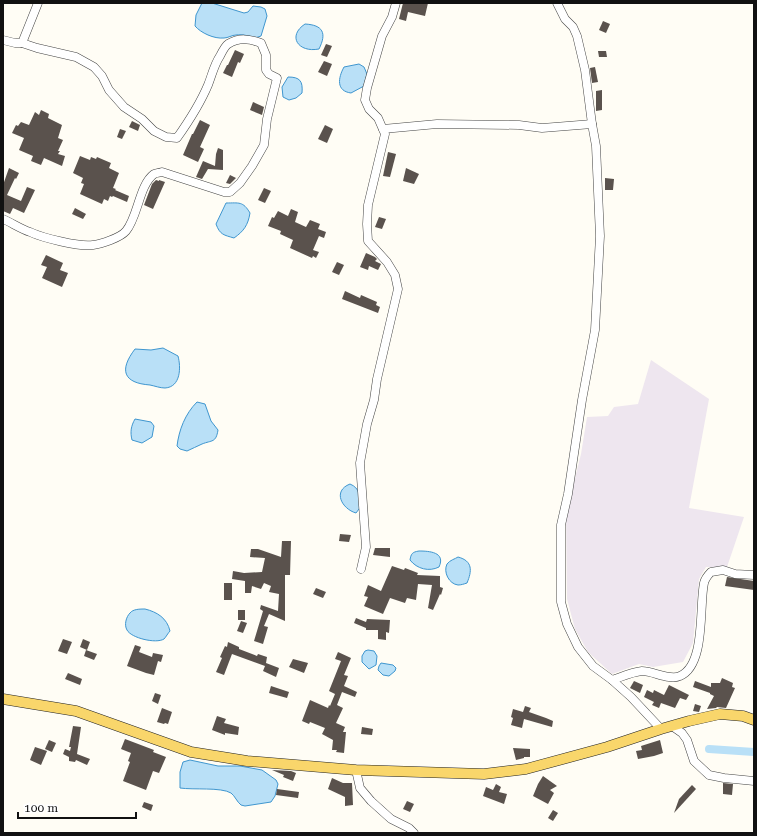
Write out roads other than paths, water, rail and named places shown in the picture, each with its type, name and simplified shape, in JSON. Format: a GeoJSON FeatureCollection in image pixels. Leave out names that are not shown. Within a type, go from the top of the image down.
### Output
{"type":"FeatureCollection","features":[{"type":"Feature","properties":{"kind":"main road"},"geometry":{"type":"LineString","coordinates":[[3,699],[76,711],[191,752],[247,761],[356,770],[484,774],[526,769],[607,747],[661,729],[720,714],[743,716],[754,720]]}},
{"type":"Feature","properties":{"kind":"street"},"geometry":{"type":"LineString","coordinates":[[22,43],[38,3]]}},
{"type":"Feature","properties":{"kind":"street"},"geometry":{"type":"LineString","coordinates":[[361,569],[366,547],[360,463],[367,424],[374,400],[381,359],[398,288],[395,275],[387,262],[368,241],[368,205],[385,134],[378,118],[368,109],[365,100],[382,36],[392,17],[396,3]]}},
{"type":"Feature","properties":{"kind":"street"},"geometry":{"type":"LineString","coordinates":[[557,3],[565,19],[577,36],[586,70],[596,146],[600,236],[595,330],[582,400],[568,494],[561,524],[562,602],[567,624],[578,647],[593,666],[632,697],[661,729]]}},
{"type":"Feature","properties":{"kind":"street"},"geometry":{"type":"LineString","coordinates":[[3,40],[22,43],[76,57],[94,67],[102,76],[109,90],[124,107],[142,119],[154,131],[166,137],[177,138],[184,128],[199,104],[209,84],[216,63],[227,44],[238,39],[248,39],[261,43],[266,55],[266,70],[269,74],[277,78],[267,119],[264,145],[252,166],[230,192],[224,192],[162,172],[155,173],[145,186],[136,208],[134,219],[125,232],[107,242],[91,245],[53,239],[30,232],[3,219]]}},
{"type":"Feature","properties":{"kind":"street"},"geometry":{"type":"LineString","coordinates":[[383,130],[437,124],[519,125],[542,128],[592,124]]}},
{"type":"Feature","properties":{"kind":"street"},"geometry":{"type":"LineString","coordinates":[[612,680],[640,671],[670,677],[680,677],[692,668],[695,658],[702,620],[704,581],[711,572],[723,570],[735,574],[754,576]]}},
{"type":"Feature","properties":{"kind":"street"},"geometry":{"type":"LineString","coordinates":[[672,726],[682,733],[687,740],[694,760],[709,775],[754,781]]}},
{"type":"Feature","properties":{"kind":"street"},"geometry":{"type":"LineString","coordinates":[[356,770],[360,788],[371,802],[391,819],[409,828],[414,833]]}},
{"type":"Feature","properties":{"kind":"water"},"geometry":{"type":"Polygon","coordinates":[[[202,3],[212,3],[244,13],[248,12],[253,6],[265,9],[267,16],[261,36],[255,38],[246,35],[233,35],[226,38],[220,38],[204,33],[195,26],[196,15],[202,3]]]}},
{"type":"Feature","properties":{"kind":"water"},"geometry":{"type":"Polygon","coordinates":[[[305,24],[316,26],[322,31],[323,38],[319,49],[312,50],[305,48],[297,42],[297,34],[305,24]]]}},
{"type":"Feature","properties":{"kind":"water"},"geometry":{"type":"Polygon","coordinates":[[[359,64],[364,67],[367,74],[364,86],[351,93],[346,92],[341,87],[340,75],[344,67],[359,64]]]}},
{"type":"Feature","properties":{"kind":"water"},"geometry":{"type":"Polygon","coordinates":[[[288,77],[300,80],[302,89],[302,93],[296,98],[289,100],[283,97],[282,87],[288,77]]]}},
{"type":"Feature","properties":{"kind":"water"},"geometry":{"type":"Polygon","coordinates":[[[226,203],[243,205],[250,213],[245,227],[234,238],[223,234],[216,224],[226,203]]]}},
{"type":"Feature","properties":{"kind":"water"},"geometry":{"type":"Polygon","coordinates":[[[163,348],[178,356],[179,376],[174,384],[170,387],[161,388],[141,384],[129,378],[126,374],[127,363],[135,349],[151,350],[163,348]]]}},
{"type":"Feature","properties":{"kind":"water"},"geometry":{"type":"Polygon","coordinates":[[[197,402],[205,404],[211,421],[218,430],[215,439],[187,451],[180,449],[177,446],[178,440],[186,417],[197,402]]]}},
{"type":"Feature","properties":{"kind":"water"},"geometry":{"type":"Polygon","coordinates":[[[135,419],[151,422],[154,426],[152,437],[142,443],[132,440],[131,429],[135,419]]]}},
{"type":"Feature","properties":{"kind":"water"},"geometry":{"type":"Polygon","coordinates":[[[350,484],[358,490],[362,505],[356,513],[347,508],[341,500],[341,491],[350,484]]]}},
{"type":"Feature","properties":{"kind":"water"},"geometry":{"type":"Polygon","coordinates":[[[419,551],[432,552],[438,555],[441,562],[439,567],[435,569],[423,569],[416,566],[410,560],[411,555],[419,551]]]}},
{"type":"Feature","properties":{"kind":"water"},"geometry":{"type":"Polygon","coordinates":[[[458,557],[466,561],[470,567],[470,574],[467,583],[461,585],[452,582],[446,574],[447,564],[458,557]]]}},
{"type":"Feature","properties":{"kind":"water"},"geometry":{"type":"Polygon","coordinates":[[[145,609],[161,616],[167,622],[170,631],[164,639],[155,641],[138,638],[129,633],[127,630],[126,621],[130,613],[135,610],[145,609]]]}},
{"type":"Feature","properties":{"kind":"water"},"geometry":{"type":"Polygon","coordinates":[[[365,651],[374,651],[377,656],[376,665],[369,669],[362,662],[362,656],[365,651]]]}},
{"type":"Feature","properties":{"kind":"water"},"geometry":{"type":"Polygon","coordinates":[[[381,663],[393,665],[396,668],[395,671],[389,676],[383,675],[378,670],[381,663]]]}},
{"type":"Feature","properties":{"kind":"water"},"geometry":{"type":"Polygon","coordinates":[[[190,760],[218,766],[240,766],[262,770],[276,780],[278,784],[275,796],[271,802],[245,806],[241,805],[231,793],[226,791],[214,789],[180,788],[180,772],[183,762],[190,760]]]}},
{"type":"Feature","properties":{"kind":"waterway"},"geometry":{"type":"LineString","coordinates":[[709,749],[754,752]]}}]}
